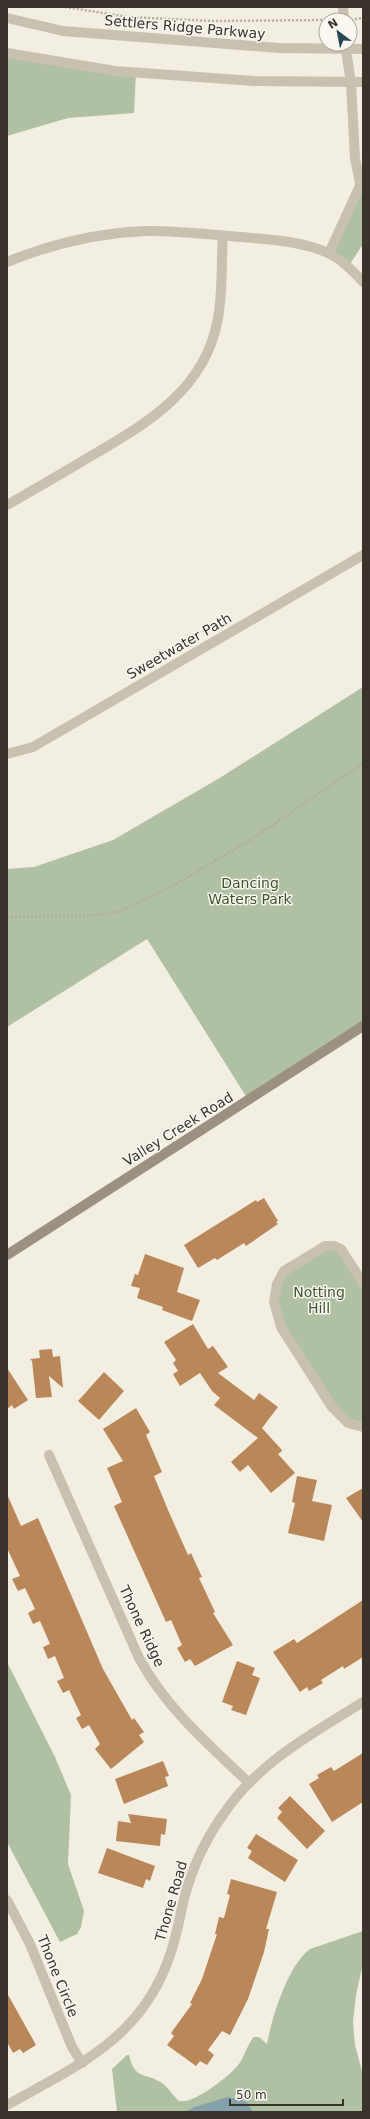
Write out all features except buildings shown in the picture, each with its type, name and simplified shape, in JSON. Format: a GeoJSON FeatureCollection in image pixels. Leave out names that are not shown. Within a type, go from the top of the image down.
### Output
{"type":"FeatureCollection","features":[{"type":"Feature","properties":{"kind":"main road","name":"Valley Creek Road"},"geometry":{"type":"LineString","coordinates":[[7,1254],[363,1026]]}},
{"type":"Feature","properties":{"kind":"street","name":"Settlers Ridge Parkway"},"geometry":{"type":"LineString","coordinates":[[7,18],[63,31],[279,48],[318,47]]}},
{"type":"Feature","properties":{"kind":"street"},"geometry":{"type":"LineString","coordinates":[[329,253],[362,181],[355,158],[351,83],[346,52]]}},
{"type":"Feature","properties":{"kind":"street"},"geometry":{"type":"LineString","coordinates":[[7,53],[115,71],[254,81],[363,82]]}},
{"type":"Feature","properties":{"kind":"street"},"geometry":{"type":"LineString","coordinates":[[7,262],[57,244],[146,231],[281,241],[305,245],[329,253],[344,264],[363,282]]}},
{"type":"Feature","properties":{"kind":"street"},"geometry":{"type":"LineString","coordinates":[[7,505],[138,429],[174,400],[186,387],[210,343],[218,318],[223,236]]}},
{"type":"Feature","properties":{"kind":"street","name":"Sweetwater Path"},"geometry":{"type":"LineString","coordinates":[[7,754],[33,747],[363,556]]}},
{"type":"Feature","properties":{"kind":"street"},"geometry":{"type":"LineString","coordinates":[[363,1283],[341,1249],[334,1246],[325,1246],[284,1271],[277,1284],[274,1302],[281,1327],[329,1403],[348,1423],[363,1427]]}},
{"type":"Feature","properties":{"kind":"street","name":"Thone Ridge"},"geometry":{"type":"LineString","coordinates":[[49,1455],[139,1658],[154,1684],[183,1720],[249,1783]]}},
{"type":"Feature","properties":{"kind":"street","name":"Thone Road"},"geometry":{"type":"LineString","coordinates":[[7,2105],[82,2063],[116,2038],[142,2010],[166,1966],[185,1898],[201,1852],[225,1812],[249,1783],[287,1750],[363,1702]]}},
{"type":"Feature","properties":{"kind":"street","name":"Thone Circle"},"geometry":{"type":"LineString","coordinates":[[7,1900],[30,1944],[72,2047],[82,2063]]}},
{"type":"Feature","properties":{"kind":"path"},"geometry":{"type":"LineString","coordinates":[[65,7],[128,16],[182,19],[318,20]]}},
{"type":"Feature","properties":{"kind":"path"},"geometry":{"type":"LineString","coordinates":[[7,917],[86,916],[118,912],[178,883],[255,837],[363,763]]}},
{"type":"Feature","properties":{"kind":"green space"},"geometry":{"type":"Polygon","coordinates":[[[7,53],[136,72],[134,113],[68,118],[7,136],[7,53]]]}},
{"type":"Feature","properties":{"kind":"green space"},"geometry":{"type":"Polygon","coordinates":[[[363,179],[363,244],[348,267],[329,253],[363,179]]]}},
{"type":"Feature","properties":{"kind":"green space","name":"Dancing Waters Park"},"geometry":{"type":"Polygon","coordinates":[[[363,687],[363,1026],[249,1101],[147,939],[7,1027],[7,869],[34,867],[113,840],[218,779],[363,687]]]}},
{"type":"Feature","properties":{"kind":"green space","name":"Notting Hill"},"geometry":{"type":"Polygon","coordinates":[[[321,1247],[337,1247],[363,1283],[363,1427],[348,1423],[277,1318],[281,1276],[321,1247]]]}},
{"type":"Feature","properties":{"kind":"green space"},"geometry":{"type":"Polygon","coordinates":[[[7,1662],[55,1757],[71,1795],[68,1864],[84,1911],[81,1927],[77,1934],[60,1942],[7,1842],[7,1662]]]}},
{"type":"Feature","properties":{"kind":"green space"},"geometry":{"type":"Polygon","coordinates":[[[363,1931],[363,1963],[356,1995],[353,2022],[355,2045],[363,2075],[363,2112],[117,2112],[112,2069],[127,2055],[129,2055],[134,2069],[142,2075],[162,2083],[179,2101],[185,2101],[202,2094],[220,2082],[235,2069],[254,2037],[259,2037],[267,2044],[282,1992],[288,1979],[302,1957],[310,1949],[363,1931]]]}},
{"type":"Feature","properties":{"kind":"water"},"geometry":{"type":"Polygon","coordinates":[[[228,2097],[247,2102],[253,2112],[186,2112],[194,2107],[228,2097]]]}}]}
